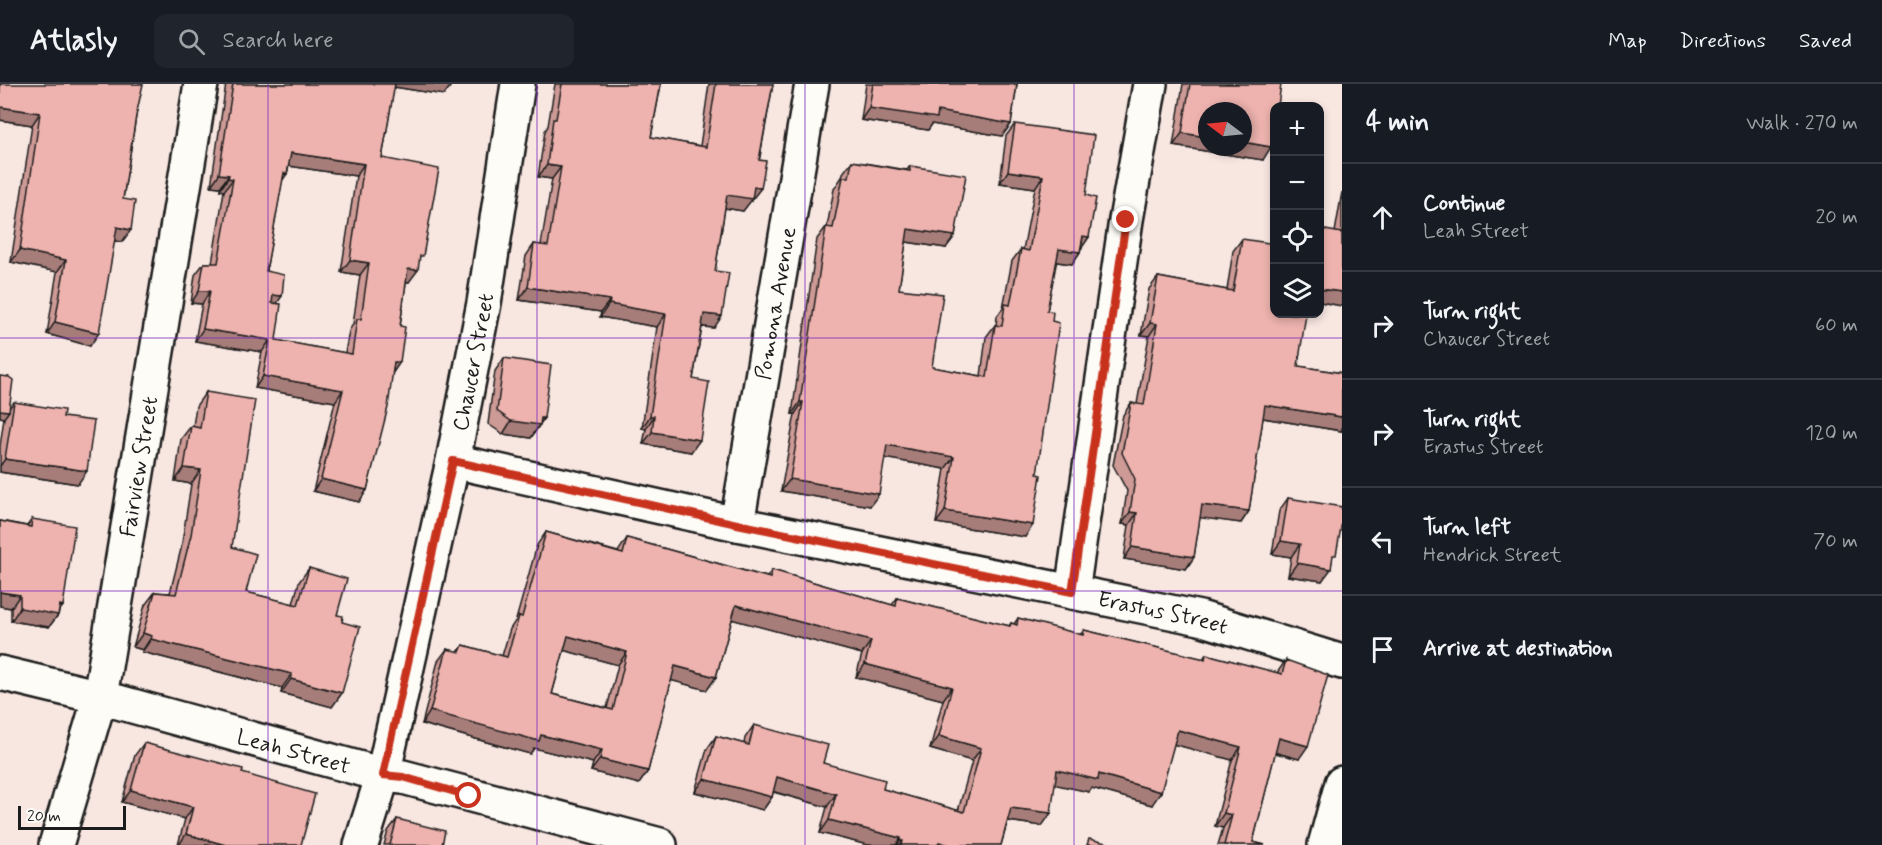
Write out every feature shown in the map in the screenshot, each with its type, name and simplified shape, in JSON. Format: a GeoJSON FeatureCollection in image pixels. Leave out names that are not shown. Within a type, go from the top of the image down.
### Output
{"type":"FeatureCollection","features":[{"type":"Feature","properties":{"kind":"street","name":"Fairview Street"},"geometry":{"type":"LineString","coordinates":[[56,845],[100,697],[201,84]]}},
{"type":"Feature","properties":{"kind":"street","name":"Chaucer Street"},"geometry":{"type":"LineString","coordinates":[[361,845],[383,775],[453,461],[484,303],[518,84]]}},
{"type":"Feature","properties":{"kind":"street","name":"Pomona Avenue"},"geometry":{"type":"LineString","coordinates":[[737,524],[812,84]]}},
{"type":"Feature","properties":{"kind":"street"},"geometry":{"type":"LineString","coordinates":[[1072,592],[1126,220],[1150,84]]}},
{"type":"Feature","properties":{"kind":"street","name":"Erastus Street"},"geometry":{"type":"LineString","coordinates":[[453,461],[737,524],[1200,618],[1342,662]]}},
{"type":"Feature","properties":{"kind":"street","name":"Leah Street"},"geometry":{"type":"LineString","coordinates":[[0,673],[100,697],[383,775],[403,777],[660,845]]}},
{"type":"Feature","properties":{"kind":"street"},"geometry":{"type":"LineString","coordinates":[[1325,845],[1342,783]]}},
{"type":"Feature","properties":{"kind":"building"},"geometry":{"type":"Polygon","coordinates":[[[0,84],[143,84],[123,199],[135,201],[131,230],[117,227],[99,333],[55,322],[66,260],[20,250],[40,113],[0,107],[0,84]]]}},
{"type":"Feature","properties":{"kind":"building"},"geometry":{"type":"Polygon","coordinates":[[[233,84],[395,84],[382,158],[439,169],[423,256],[420,256],[418,270],[408,269],[400,326],[405,327],[400,362],[394,362],[388,407],[367,490],[321,479],[343,390],[263,376],[270,340],[203,329],[210,291],[199,291],[204,263],[218,263],[233,179],[228,178],[229,175],[219,174],[233,84]],[[291,153],[287,174],[284,173],[266,271],[284,275],[282,296],[273,295],[272,303],[281,304],[276,340],[352,354],[357,319],[361,319],[369,263],[350,260],[364,164],[291,153]]]}},
{"type":"Feature","properties":{"kind":"building"},"geometry":{"type":"Polygon","coordinates":[[[562,84],[661,84],[651,137],[706,147],[716,84],[773,84],[759,160],[766,161],[761,188],[754,187],[752,199],[727,195],[715,271],[729,273],[722,316],[704,314],[693,379],[709,382],[700,440],[652,432],[654,416],[650,416],[666,314],[609,304],[610,300],[528,287],[534,244],[548,246],[561,167],[547,165],[553,119],[556,119],[562,84]]]}},
{"type":"Feature","properties":{"kind":"building"},"geometry":{"type":"Polygon","coordinates":[[[873,84],[1017,84],[1011,124],[938,111],[937,118],[869,108],[873,84]]]}},
{"type":"Feature","properties":{"kind":"building"},"geometry":{"type":"Polygon","coordinates":[[[1190,84],[1281,84],[1279,102],[1270,102],[1270,147],[1252,144],[1252,102],[1198,102],[1198,136],[1182,133],[1190,84]]]}},
{"type":"Feature","properties":{"kind":"building"},"geometry":{"type":"Polygon","coordinates":[[[1015,124],[1094,135],[1086,195],[1096,198],[1089,237],[1083,236],[1080,252],[1059,249],[1047,311],[1053,312],[1052,321],[1059,323],[1037,474],[1041,475],[1033,525],[945,511],[954,457],[887,445],[879,494],[790,479],[803,402],[800,402],[826,227],[833,228],[843,177],[849,177],[852,161],[910,171],[910,166],[966,175],[955,236],[908,229],[899,289],[943,294],[932,367],[987,377],[995,325],[1002,326],[1005,304],[1010,305],[1021,249],[1029,251],[1043,176],[1008,171],[1015,124]]]}},
{"type":"Feature","properties":{"kind":"building"},"geometry":{"type":"Polygon","coordinates":[[[1324,230],[1342,233],[1342,292],[1324,290],[1324,230]]]}},
{"type":"Feature","properties":{"kind":"building"},"geometry":{"type":"Polygon","coordinates":[[[1242,239],[1270,243],[1270,318],[1305,318],[1298,366],[1342,373],[1342,417],[1265,405],[1249,511],[1202,505],[1194,557],[1132,547],[1137,513],[1130,512],[1135,479],[1122,453],[1131,403],[1144,405],[1157,324],[1150,323],[1158,277],[1233,291],[1242,239]]]}},
{"type":"Feature","properties":{"kind":"building"},"geometry":{"type":"Polygon","coordinates":[[[504,358],[551,365],[544,418],[541,418],[540,425],[511,421],[497,411],[504,358]]]}},
{"type":"Feature","properties":{"kind":"building"},"geometry":{"type":"Polygon","coordinates":[[[0,376],[13,380],[9,411],[0,410],[0,376]]]}},
{"type":"Feature","properties":{"kind":"building"},"geometry":{"type":"Polygon","coordinates":[[[206,392],[255,400],[232,547],[256,554],[246,592],[298,605],[309,568],[347,579],[337,615],[343,616],[342,622],[360,627],[342,693],[291,679],[292,674],[151,639],[152,636],[143,633],[155,592],[176,594],[191,535],[201,470],[184,468],[191,426],[200,428],[206,392]]]}},
{"type":"Feature","properties":{"kind":"building"},"geometry":{"type":"Polygon","coordinates":[[[14,402],[64,410],[63,417],[94,421],[87,471],[5,459],[14,402]]]}},
{"type":"Feature","properties":{"kind":"building"},"geometry":{"type":"Polygon","coordinates":[[[1288,498],[1342,507],[1342,522],[1331,569],[1297,563],[1300,544],[1281,541],[1288,498]]]}},
{"type":"Feature","properties":{"kind":"building"},"geometry":{"type":"Polygon","coordinates":[[[32,519],[75,526],[63,606],[60,605],[58,615],[20,608],[20,595],[0,592],[0,521],[31,527],[32,519]]]}},
{"type":"Feature","properties":{"kind":"building"},"geometry":{"type":"Polygon","coordinates":[[[546,532],[623,554],[627,538],[770,578],[772,570],[896,606],[897,598],[1010,626],[1011,623],[1017,625],[1018,618],[1083,635],[1084,630],[1205,659],[1206,654],[1282,674],[1286,660],[1328,675],[1308,746],[1279,738],[1253,842],[1265,845],[1224,845],[1232,815],[1224,813],[1241,747],[1178,730],[1161,792],[1099,774],[1098,780],[1057,770],[1051,813],[1011,808],[1001,845],[950,845],[939,842],[938,845],[902,845],[901,838],[829,820],[836,794],[777,777],[772,797],[704,779],[716,736],[749,745],[754,725],[828,745],[823,763],[885,780],[883,789],[964,812],[981,748],[939,736],[952,687],[865,664],[871,641],[736,605],[716,677],[675,666],[648,771],[600,759],[602,750],[541,735],[539,741],[430,711],[447,649],[460,652],[463,645],[507,657],[519,616],[522,617],[546,532]],[[568,636],[552,694],[613,710],[627,652],[568,636]]]}},
{"type":"Feature","properties":{"kind":"building"},"geometry":{"type":"Polygon","coordinates":[[[144,743],[243,769],[242,773],[315,794],[301,845],[226,845],[186,834],[193,807],[131,790],[144,743]]]}},
{"type":"Feature","properties":{"kind":"building"},"geometry":{"type":"Polygon","coordinates":[[[397,819],[445,831],[442,845],[390,845],[397,819]]]}},
{"type":"Feature","properties":{"kind":"building"},"geometry":{"type":"Polygon","coordinates":[[[1089,839],[1114,845],[1087,845],[1089,839]]]}},
{"type":"Feature","properties":{"kind":"route"},"geometry":{"type":"LineString","coordinates":[[469,796],[403,777],[383,775],[453,461],[737,524],[1072,592],[1126,220]]}}]}
